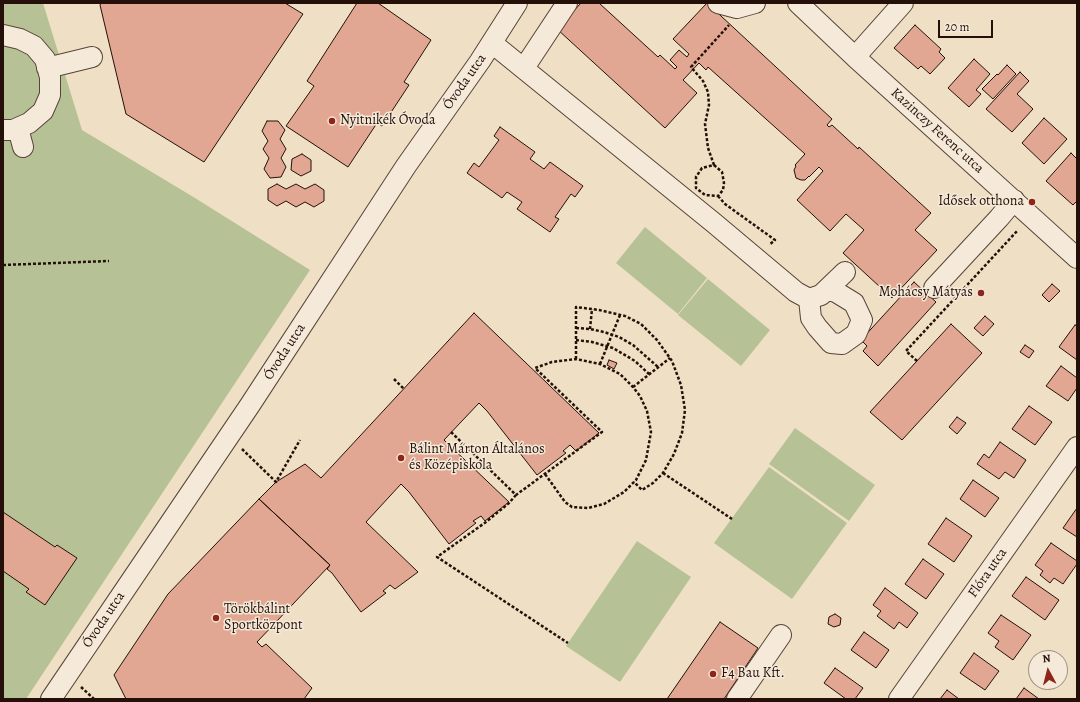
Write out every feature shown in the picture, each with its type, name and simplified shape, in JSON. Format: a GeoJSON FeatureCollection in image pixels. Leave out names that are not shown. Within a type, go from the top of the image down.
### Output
{"type":"FeatureCollection","features":[{"type":"Feature","properties":{"kind":"street","name":"Óvoda utca"},"geometry":{"type":"LineString","coordinates":[[51,699],[271,375],[406,166],[518,3]]}},
{"type":"Feature","properties":{"kind":"street"},"geometry":{"type":"LineString","coordinates":[[524,68],[567,3]]}},
{"type":"Feature","properties":{"kind":"street"},"geometry":{"type":"LineString","coordinates":[[718,3],[746,6]]}},
{"type":"Feature","properties":{"kind":"street","name":"Kazinczy Ferenc utca"},"geometry":{"type":"LineString","coordinates":[[798,3],[855,57],[1077,258]]}},
{"type":"Feature","properties":{"kind":"street"},"geometry":{"type":"LineString","coordinates":[[855,57],[904,3]]}},
{"type":"Feature","properties":{"kind":"street"},"geometry":{"type":"LineString","coordinates":[[3,35],[20,39],[34,46],[45,59],[50,77],[50,95],[43,110],[29,123],[10,129],[23,147]]}},
{"type":"Feature","properties":{"kind":"street"},"geometry":{"type":"LineString","coordinates":[[492,42],[714,223],[796,292],[810,299],[822,295],[845,272]]}},
{"type":"Feature","properties":{"kind":"street"},"geometry":{"type":"LineString","coordinates":[[48,68],[92,57]]}},
{"type":"Feature","properties":{"kind":"street"},"geometry":{"type":"LineString","coordinates":[[934,288],[1014,200]]}},
{"type":"Feature","properties":{"kind":"street"},"geometry":{"type":"LineString","coordinates":[[810,299],[811,318],[817,327],[831,343],[842,344],[856,334],[862,320],[854,303],[836,292],[827,290]]}},
{"type":"Feature","properties":{"kind":"street","name":"Flóra utca"},"geometry":{"type":"LineString","coordinates":[[899,699],[1077,447]]}},
{"type":"Feature","properties":{"kind":"street"},"geometry":{"type":"LineString","coordinates":[[737,699],[780,635]]}},
{"type":"Feature","properties":{"kind":"path"},"geometry":{"type":"LineString","coordinates":[[718,196],[723,190],[724,182],[722,172],[714,164],[708,148],[705,124],[709,105],[708,92],[703,81],[692,67],[746,6]]}},
{"type":"Feature","properties":{"kind":"path"},"geometry":{"type":"LineString","coordinates":[[714,164],[702,168],[696,177],[696,188],[705,195],[718,196],[725,204],[775,240],[756,258]]}},
{"type":"Feature","properties":{"kind":"path"},"geometry":{"type":"LineString","coordinates":[[917,361],[906,352],[1031,216]]}},
{"type":"Feature","properties":{"kind":"path"},"geometry":{"type":"LineString","coordinates":[[3,265],[109,261]]}},
{"type":"Feature","properties":{"kind":"path"},"geometry":{"type":"LineString","coordinates":[[576,359],[576,307],[625,316],[641,324],[657,340],[672,361],[681,385],[685,410],[682,433],[674,454],[663,473],[653,483],[642,490],[634,482]]}},
{"type":"Feature","properties":{"kind":"path"},"geometry":{"type":"LineString","coordinates":[[590,329],[592,309]]}},
{"type":"Feature","properties":{"kind":"path"},"geometry":{"type":"LineString","coordinates":[[600,364],[620,315]]}},
{"type":"Feature","properties":{"kind":"path"},"geometry":{"type":"LineString","coordinates":[[576,328],[590,329],[612,335],[633,345],[658,367]]}},
{"type":"Feature","properties":{"kind":"path"},"geometry":{"type":"LineString","coordinates":[[576,340],[592,342],[614,348],[635,360],[649,374]]}},
{"type":"Feature","properties":{"kind":"path"},"geometry":{"type":"LineString","coordinates":[[633,387],[670,358]]}},
{"type":"Feature","properties":{"kind":"path"},"geometry":{"type":"LineString","coordinates":[[544,474],[565,502],[572,507],[588,508],[604,504],[624,492],[636,480],[646,460],[651,432],[647,411],[640,396],[620,374],[600,364],[576,359],[552,362],[535,368],[602,432],[544,474],[516,495],[509,503],[486,522],[437,557],[568,643]]}},
{"type":"Feature","properties":{"kind":"path"},"geometry":{"type":"LineString","coordinates":[[394,379],[404,389]]}},
{"type":"Feature","properties":{"kind":"path"},"geometry":{"type":"LineString","coordinates":[[450,432],[516,495]]}},
{"type":"Feature","properties":{"kind":"path"},"geometry":{"type":"LineString","coordinates":[[230,435],[240,448],[276,482],[300,440]]}},
{"type":"Feature","properties":{"kind":"path"},"geometry":{"type":"LineString","coordinates":[[663,473],[732,518]]}},
{"type":"Feature","properties":{"kind":"path"},"geometry":{"type":"LineString","coordinates":[[78,684],[94,699]]}},
{"type":"Feature","properties":{"kind":"green space"},"geometry":{"type":"Polygon","coordinates":[[[3,3],[43,3],[82,130],[310,270],[26,699],[3,699],[3,3]]]}},
{"type":"Feature","properties":{"kind":"green space"},"geometry":{"type":"Polygon","coordinates":[[[645,227],[707,278],[678,314],[616,263],[645,227]]]}},
{"type":"Feature","properties":{"kind":"green space"},"geometry":{"type":"Polygon","coordinates":[[[708,279],[770,330],[741,366],[678,315],[708,279]]]}},
{"type":"Feature","properties":{"kind":"green space"},"geometry":{"type":"Polygon","coordinates":[[[795,428],[875,485],[849,521],[769,464],[795,428]]]}},
{"type":"Feature","properties":{"kind":"green space"},"geometry":{"type":"Polygon","coordinates":[[[769,467],[847,523],[792,599],[714,543],[769,467]]]}},
{"type":"Feature","properties":{"kind":"green space"},"geometry":{"type":"Polygon","coordinates":[[[637,541],[691,577],[620,682],[566,646],[637,541]]]}},
{"type":"Feature","properties":{"kind":"building"},"geometry":{"type":"Polygon","coordinates":[[[101,3],[285,3],[303,14],[204,162],[126,114],[100,5],[101,3]]]}},
{"type":"Feature","properties":{"kind":"building"},"geometry":{"type":"Polygon","coordinates":[[[357,3],[378,3],[431,40],[404,82],[409,85],[382,126],[377,123],[348,167],[286,126],[314,86],[307,81],[357,3]]]}},
{"type":"Feature","properties":{"kind":"building"},"geometry":{"type":"Polygon","coordinates":[[[581,3],[599,3],[658,57],[660,55],[675,69],[677,67],[670,60],[679,50],[687,57],[689,54],[673,39],[707,3],[832,119],[827,125],[829,127],[832,125],[858,149],[859,147],[931,213],[915,230],[937,250],[892,298],[843,253],[864,230],[846,214],[830,231],[797,200],[823,171],[819,167],[805,180],[796,178],[794,170],[795,165],[805,154],[708,67],[706,70],[699,63],[683,80],[697,93],[665,128],[557,29],[581,3]]]}},
{"type":"Feature","properties":{"kind":"building"},"geometry":{"type":"Polygon","coordinates":[[[915,25],[941,49],[939,52],[945,58],[930,74],[921,66],[918,69],[894,48],[915,25]]]}},
{"type":"Feature","properties":{"kind":"building"},"geometry":{"type":"Polygon","coordinates":[[[974,59],[990,74],[976,90],[981,94],[969,107],[948,88],[974,59]]]}},
{"type":"Feature","properties":{"kind":"building"},"geometry":{"type":"Polygon","coordinates":[[[1007,65],[1016,74],[993,99],[982,89],[1007,65]]]}},
{"type":"Feature","properties":{"kind":"building"},"geometry":{"type":"Polygon","coordinates":[[[1020,72],[1029,81],[1017,94],[1033,109],[1012,132],[986,109],[1020,72]]]}},
{"type":"Feature","properties":{"kind":"building"},"geometry":{"type":"Polygon","coordinates":[[[1044,118],[1067,139],[1044,164],[1022,143],[1044,118]]]}},
{"type":"Feature","properties":{"kind":"building"},"geometry":{"type":"Polygon","coordinates":[[[267,121],[278,121],[285,130],[280,139],[286,149],[281,158],[286,167],[281,177],[270,178],[264,169],[269,158],[263,149],[268,141],[262,131],[267,121]]]}},
{"type":"Feature","properties":{"kind":"building"},"geometry":{"type":"Polygon","coordinates":[[[500,127],[535,152],[530,159],[544,169],[550,162],[583,186],[575,197],[571,194],[555,217],[559,219],[550,232],[517,209],[522,202],[507,192],[502,198],[467,173],[474,163],[479,167],[499,140],[494,136],[500,127]]]}},
{"type":"Feature","properties":{"kind":"building"},"geometry":{"type":"Polygon","coordinates":[[[1071,153],[1077,159],[1077,201],[1073,205],[1046,181],[1071,153]]]}},
{"type":"Feature","properties":{"kind":"building"},"geometry":{"type":"Polygon","coordinates":[[[302,154],[311,160],[311,171],[301,176],[291,170],[292,159],[302,154]]]}},
{"type":"Feature","properties":{"kind":"building"},"geometry":{"type":"Polygon","coordinates":[[[277,184],[286,189],[296,184],[305,189],[315,184],[324,190],[324,201],[314,207],[305,202],[296,207],[286,201],[277,206],[268,200],[268,189],[277,184]]]}},
{"type":"Feature","properties":{"kind":"building"},"geometry":{"type":"Polygon","coordinates":[[[914,282],[936,302],[878,366],[863,351],[867,346],[861,340],[914,282]]]}},
{"type":"Feature","properties":{"kind":"building"},"geometry":{"type":"Polygon","coordinates":[[[1052,284],[1060,291],[1049,302],[1042,295],[1052,284]]]}},
{"type":"Feature","properties":{"kind":"building","name":"Bálint Márton Általános és Középiskola"},"geometry":{"type":"Polygon","coordinates":[[[474,313],[599,433],[576,451],[570,445],[563,451],[566,453],[537,475],[487,411],[479,403],[444,440],[509,502],[485,521],[481,516],[473,521],[476,523],[449,544],[409,492],[401,484],[366,522],[418,572],[395,589],[390,585],[383,591],[386,593],[361,612],[332,573],[327,569],[330,565],[259,499],[276,482],[305,464],[321,478],[474,313]]]}},
{"type":"Feature","properties":{"kind":"building"},"geometry":{"type":"Polygon","coordinates":[[[985,316],[994,324],[983,336],[974,328],[985,316]]]}},
{"type":"Feature","properties":{"kind":"building"},"geometry":{"type":"Polygon","coordinates":[[[951,324],[982,353],[902,440],[870,412],[951,324]]]}},
{"type":"Feature","properties":{"kind":"building"},"geometry":{"type":"Polygon","coordinates":[[[1075,325],[1077,326],[1077,360],[1059,347],[1075,325]]]}},
{"type":"Feature","properties":{"kind":"building"},"geometry":{"type":"Polygon","coordinates":[[[1025,345],[1034,351],[1029,358],[1020,352],[1025,345]]]}},
{"type":"Feature","properties":{"kind":"building"},"geometry":{"type":"Polygon","coordinates":[[[609,360],[617,363],[614,369],[607,365],[609,360]]]}},
{"type":"Feature","properties":{"kind":"building"},"geometry":{"type":"Polygon","coordinates":[[[1061,366],[1077,378],[1077,388],[1068,401],[1046,386],[1061,366]]]}},
{"type":"Feature","properties":{"kind":"building"},"geometry":{"type":"Polygon","coordinates":[[[1029,406],[1052,422],[1035,445],[1012,429],[1029,406]]]}},
{"type":"Feature","properties":{"kind":"building"},"geometry":{"type":"Polygon","coordinates":[[[957,417],[966,423],[957,434],[949,427],[957,417]]]}},
{"type":"Feature","properties":{"kind":"building"},"geometry":{"type":"Polygon","coordinates":[[[1000,442],[1026,460],[1014,478],[1005,472],[999,479],[977,464],[984,454],[989,458],[1000,442]]]}},
{"type":"Feature","properties":{"kind":"building"},"geometry":{"type":"Polygon","coordinates":[[[973,480],[999,498],[985,517],[960,499],[973,480]]]}},
{"type":"Feature","properties":{"kind":"building","name":"Törökbálint Sportközpont"},"geometry":{"type":"Polygon","coordinates":[[[259,499],[330,565],[257,642],[262,647],[266,644],[312,688],[304,699],[126,699],[114,675],[168,594],[259,499]]]}},
{"type":"Feature","properties":{"kind":"building"},"geometry":{"type":"Polygon","coordinates":[[[1077,508],[1077,537],[1063,528],[1077,508]]]}},
{"type":"Feature","properties":{"kind":"building"},"geometry":{"type":"Polygon","coordinates":[[[3,512],[55,547],[57,545],[77,558],[45,605],[26,592],[29,589],[3,571],[3,512]]]}},
{"type":"Feature","properties":{"kind":"building"},"geometry":{"type":"Polygon","coordinates":[[[946,518],[972,536],[954,562],[928,544],[946,518]]]}},
{"type":"Feature","properties":{"kind":"building"},"geometry":{"type":"Polygon","coordinates":[[[1051,543],[1077,561],[1077,564],[1063,584],[1054,578],[1050,583],[1040,575],[1043,571],[1035,565],[1051,543]]]}},
{"type":"Feature","properties":{"kind":"building"},"geometry":{"type":"Polygon","coordinates":[[[923,559],[944,574],[926,599],[905,584],[923,559]]]}},
{"type":"Feature","properties":{"kind":"building"},"geometry":{"type":"Polygon","coordinates":[[[1026,577],[1059,600],[1045,620],[1012,596],[1026,577]]]}},
{"type":"Feature","properties":{"kind":"building"},"geometry":{"type":"Polygon","coordinates":[[[885,588],[918,613],[907,628],[899,622],[894,629],[877,616],[881,611],[873,605],[885,588]]]}},
{"type":"Feature","properties":{"kind":"building"},"geometry":{"type":"Polygon","coordinates":[[[835,614],[841,618],[840,625],[834,627],[828,624],[829,617],[835,614]]]}},
{"type":"Feature","properties":{"kind":"building"},"geometry":{"type":"Polygon","coordinates":[[[1001,615],[1031,635],[1013,660],[995,647],[999,641],[988,633],[1001,615]]]}},
{"type":"Feature","properties":{"kind":"building","name":"F4 Bau Kft."},"geometry":{"type":"Polygon","coordinates":[[[720,622],[758,648],[724,699],[667,699],[720,622]]]}},
{"type":"Feature","properties":{"kind":"building"},"geometry":{"type":"Polygon","coordinates":[[[864,632],[889,650],[876,668],[851,650],[864,632]]]}},
{"type":"Feature","properties":{"kind":"building"},"geometry":{"type":"Polygon","coordinates":[[[974,653],[999,671],[985,690],[960,673],[974,653]]]}},
{"type":"Feature","properties":{"kind":"building"},"geometry":{"type":"Polygon","coordinates":[[[835,668],[863,688],[855,699],[846,699],[824,683],[835,668]]]}},
{"type":"Feature","properties":{"kind":"building"},"geometry":{"type":"Polygon","coordinates":[[[1024,688],[1039,699],[1016,699],[1024,688]]]}},
{"type":"Feature","properties":{"kind":"building"},"geometry":{"type":"Polygon","coordinates":[[[947,690],[959,699],[940,699],[947,690]]]}},
{"type":"Feature","properties":{"kind":"place","name":"Nyitnikék Óvoda"},"geometry":{"type":"Point","coordinates":[332,121]}},
{"type":"Feature","properties":{"kind":"place","name":"Idősek otthona"},"geometry":{"type":"Point","coordinates":[1032,202]}},
{"type":"Feature","properties":{"kind":"place","name":"Mohácsy Mátyás"},"geometry":{"type":"Point","coordinates":[981,293]}},
{"type":"Feature","properties":{"kind":"place","name":"Bálint Márton Általános és Középiskola"},"geometry":{"type":"Point","coordinates":[401,458]}},
{"type":"Feature","properties":{"kind":"place","name":"Törökbálint Sportközpont"},"geometry":{"type":"Point","coordinates":[216,618]}},
{"type":"Feature","properties":{"kind":"place","name":"F4 Bau Kft."},"geometry":{"type":"Point","coordinates":[713,674]}}]}
